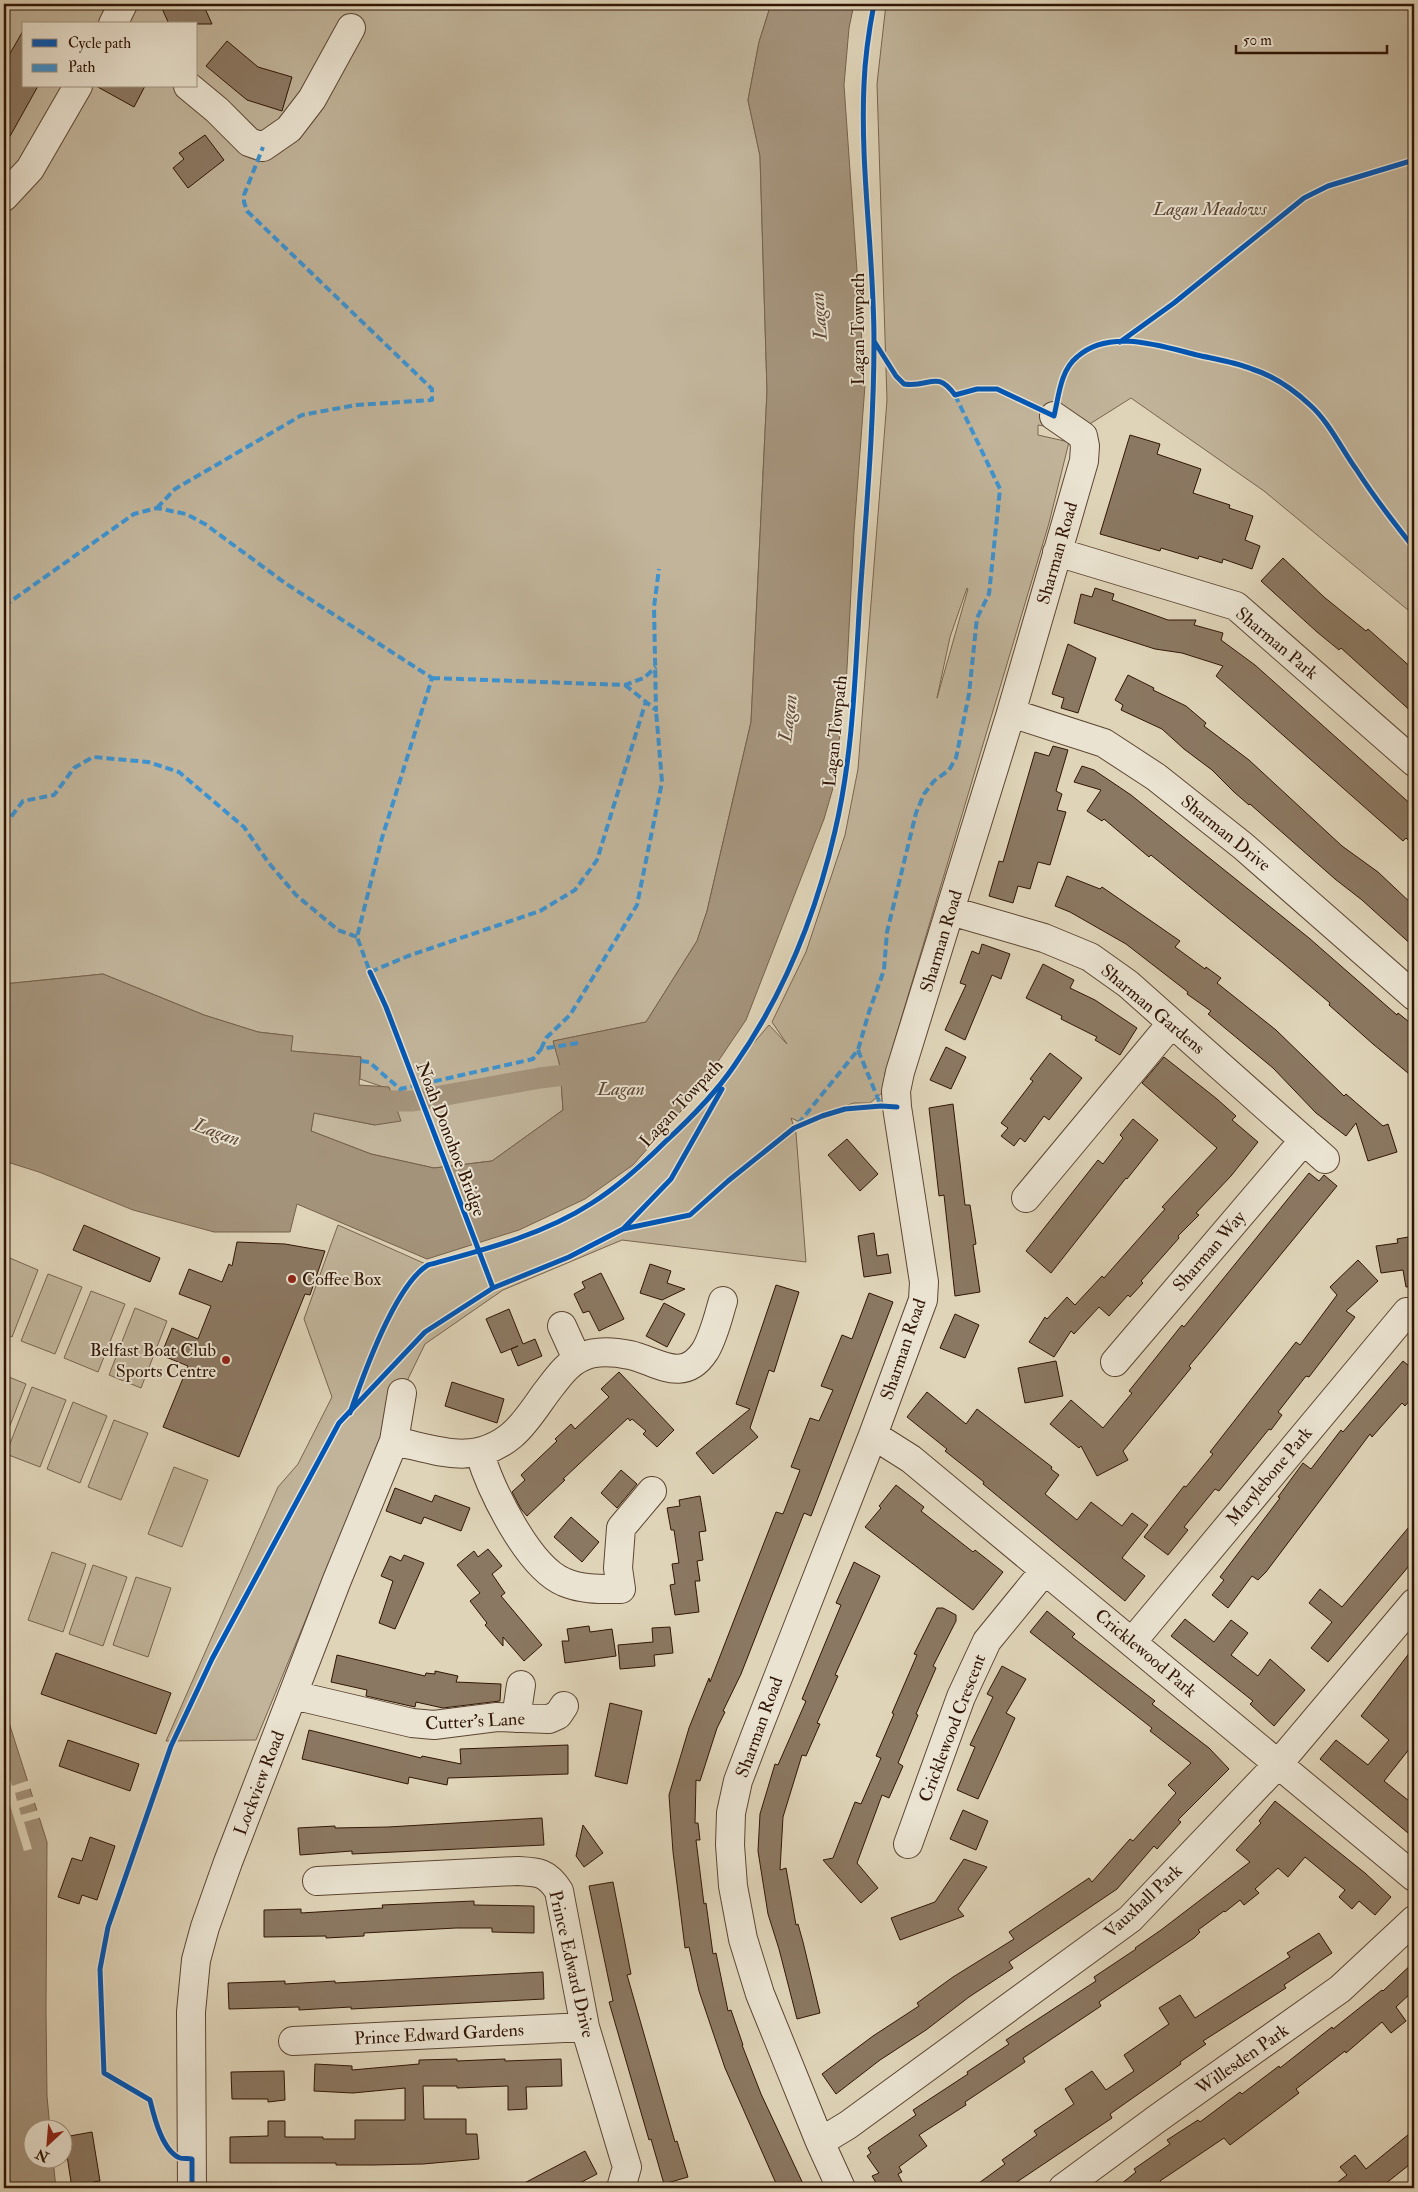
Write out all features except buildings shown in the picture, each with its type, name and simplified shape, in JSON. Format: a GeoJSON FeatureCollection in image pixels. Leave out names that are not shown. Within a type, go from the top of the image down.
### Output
{"type":"FeatureCollection","features":[{"type":"Feature","properties":{"kind":"street"},"geometry":{"type":"LineString","coordinates":[[114,22],[122,4]]}},
{"type":"Feature","properties":{"kind":"street"},"geometry":{"type":"LineString","coordinates":[[190,88],[250,142],[263,147],[289,129],[312,100],[351,28]]}},
{"type":"Feature","properties":{"kind":"street"},"geometry":{"type":"LineString","coordinates":[[4,197],[30,169],[77,88]]}},
{"type":"Feature","properties":{"kind":"street","name":"Sharman Road"},"geometry":{"type":"LineString","coordinates":[[841,2188],[820,2142],[760,1994],[743,1939],[733,1886],[730,1845],[731,1813],[738,1781],[873,1436],[923,1300],[924,1282],[896,1107],[896,1091],[900,1072],[1011,713],[1084,461],[1085,446],[1083,436],[1054,416]]}},
{"type":"Feature","properties":{"kind":"street","name":"Sharman Park"},"geometry":{"type":"LineString","coordinates":[[1057,552],[1236,606],[1414,762]]}},
{"type":"Feature","properties":{"kind":"street","name":"Sharman Drive"},"geometry":{"type":"LineString","coordinates":[[1011,713],[1104,743],[1156,777],[1243,846],[1414,996]]}},
{"type":"Feature","properties":{"kind":"street","name":"Sharman Gardens"},"geometry":{"type":"LineString","coordinates":[[951,911],[1044,938],[1090,958],[1128,984],[1325,1159]]}},
{"type":"Feature","properties":{"kind":"street"},"geometry":{"type":"LineString","coordinates":[[1026,1198],[1171,1024]]}},
{"type":"Feature","properties":{"kind":"street","name":"Sharman Way"},"geometry":{"type":"LineString","coordinates":[[1115,1362],[1304,1140]]}},
{"type":"Feature","properties":{"kind":"street"},"geometry":{"type":"LineString","coordinates":[[394,1440],[451,1453],[480,1454],[497,1446],[513,1435],[568,1365],[577,1359],[597,1353],[614,1353],[632,1355],[664,1368],[674,1369],[696,1361],[705,1351],[723,1301]]}},
{"type":"Feature","properties":{"kind":"street","name":"Marylebone Park"},"geometry":{"type":"LineString","coordinates":[[1132,1642],[1407,1312]]}},
{"type":"Feature","properties":{"kind":"street"},"geometry":{"type":"LineString","coordinates":[[562,1326],[577,1359]]}},
{"type":"Feature","properties":{"kind":"street","name":"Lockview Road"},"geometry":{"type":"LineString","coordinates":[[192,2188],[191,2012],[196,1960],[205,1927],[228,1862],[337,1580],[394,1440],[402,1393]]}},
{"type":"Feature","properties":{"kind":"street","name":"Cricklewood Park"},"geometry":{"type":"LineString","coordinates":[[873,1436],[911,1459],[1414,1877]]}},
{"type":"Feature","properties":{"kind":"street"},"geometry":{"type":"LineString","coordinates":[[480,1454],[486,1475],[498,1500],[532,1553],[546,1569],[562,1582],[582,1588],[621,1589],[618,1568],[621,1528],[652,1491]]}},
{"type":"Feature","properties":{"kind":"street","name":"Cricklewood Crescent"},"geometry":{"type":"LineString","coordinates":[[908,1844],[961,1697],[987,1641],[1045,1570]]}},
{"type":"Feature","properties":{"kind":"street","name":"Vauxhall Park"},"geometry":{"type":"LineString","coordinates":[[820,2142],[848,2126],[1130,1919],[1278,1763],[1414,1603]]}},
{"type":"Feature","properties":{"kind":"street"},"geometry":{"type":"LineString","coordinates":[[516,1718],[520,1685]]}},
{"type":"Feature","properties":{"kind":"street","name":"Cutter's Lane"},"geometry":{"type":"LineString","coordinates":[[293,1695],[412,1723],[434,1725],[488,1718],[549,1719],[558,1715],[564,1706]]}},
{"type":"Feature","properties":{"kind":"street","name":"Prince Edward Drive"},"geometry":{"type":"LineString","coordinates":[[318,1881],[517,1871],[545,1875],[559,1891],[585,2027],[627,2167],[621,2188]]}},
{"type":"Feature","properties":{"kind":"street","name":"Willesden Park"},"geometry":{"type":"LineString","coordinates":[[1063,2188],[1340,1989],[1414,1920]]}},
{"type":"Feature","properties":{"kind":"street","name":"Prince Edward Gardens"},"geometry":{"type":"LineString","coordinates":[[293,2041],[585,2027]]}},
{"type":"Feature","properties":{"kind":"green space"},"geometry":{"type":"Polygon","coordinates":[[[4,4],[771,4],[759,42],[748,100],[760,156],[767,391],[751,722],[707,911],[697,941],[646,1022],[554,1041],[560,1066],[563,1110],[492,1161],[434,1168],[371,1154],[311,1131],[314,1113],[375,1125],[386,1088],[360,1079],[361,1057],[291,1051],[292,1036],[258,1032],[204,1015],[103,974],[4,984],[4,4]]]}},
{"type":"Feature","properties":{"kind":"green space","name":"Lagan Meadows"},"geometry":{"type":"Polygon","coordinates":[[[886,4],[1414,4],[1414,615],[1264,491],[1131,398],[1077,432],[1038,425],[1038,435],[1069,442],[1049,523],[885,1073],[883,1092],[870,1103],[854,1103],[800,1122],[791,1118],[796,1133],[806,1262],[622,1240],[503,1290],[425,1344],[389,1418],[256,1740],[166,1741],[278,1487],[298,1464],[332,1397],[304,1319],[338,1225],[428,1265],[465,1255],[545,1227],[591,1204],[692,1115],[769,1025],[787,1044],[772,1022],[806,952],[845,835],[858,769],[887,400],[877,84],[886,4]],[[968,589],[950,637],[937,698],[968,589]]]}},
{"type":"Feature","properties":{"kind":"green space"},"geometry":{"type":"Polygon","coordinates":[[[5,1256],[38,1270],[12,1337],[4,1333],[5,1256]]]}},
{"type":"Feature","properties":{"kind":"green space"},"geometry":{"type":"Polygon","coordinates":[[[48,1274],[82,1287],[55,1354],[21,1341],[48,1274]]]}},
{"type":"Feature","properties":{"kind":"green space"},"geometry":{"type":"Polygon","coordinates":[[[91,1291],[125,1304],[98,1372],[64,1358],[91,1291]]]}},
{"type":"Feature","properties":{"kind":"green space"},"geometry":{"type":"Polygon","coordinates":[[[135,1308],[167,1321],[141,1388],[109,1375],[135,1308]]]}},
{"type":"Feature","properties":{"kind":"green space"},"geometry":{"type":"Polygon","coordinates":[[[4,1375],[26,1384],[4,1441],[4,1375]]]}},
{"type":"Feature","properties":{"kind":"green space"},"geometry":{"type":"Polygon","coordinates":[[[32,1387],[66,1400],[40,1467],[6,1454],[32,1387]]]}},
{"type":"Feature","properties":{"kind":"green space"},"geometry":{"type":"Polygon","coordinates":[[[73,1402],[107,1416],[80,1483],[47,1469],[73,1402]]]}},
{"type":"Feature","properties":{"kind":"green space"},"geometry":{"type":"Polygon","coordinates":[[[114,1420],[148,1433],[121,1500],[88,1487],[114,1420]]]}},
{"type":"Feature","properties":{"kind":"green space"},"geometry":{"type":"Polygon","coordinates":[[[174,1467],[208,1480],[182,1547],[148,1534],[174,1467]]]}},
{"type":"Feature","properties":{"kind":"green space"},"geometry":{"type":"Polygon","coordinates":[[[52,1552],[86,1564],[63,1632],[28,1620],[52,1552]]]}},
{"type":"Feature","properties":{"kind":"green space"},"geometry":{"type":"Polygon","coordinates":[[[93,1565],[127,1577],[103,1646],[69,1634],[93,1565]]]}},
{"type":"Feature","properties":{"kind":"green space"},"geometry":{"type":"Polygon","coordinates":[[[136,1577],[171,1588],[148,1657],[113,1645],[136,1577]]]}},
{"type":"Feature","properties":{"kind":"water","name":"Lagan"},"geometry":{"type":"Polygon","coordinates":[[[771,4],[854,4],[849,28],[844,85],[865,385],[854,532],[846,688],[833,788],[824,819],[746,1020],[696,1094],[633,1165],[585,1199],[519,1230],[427,1259],[297,1204],[290,1232],[214,1232],[133,1210],[39,1172],[4,1161],[4,984],[103,974],[204,1015],[258,1032],[293,1036],[291,1051],[361,1057],[359,1085],[389,1087],[401,1121],[375,1125],[314,1113],[311,1131],[371,1154],[434,1168],[492,1161],[563,1110],[560,1066],[553,1041],[646,1022],[697,941],[707,911],[751,722],[767,391],[760,156],[748,100],[759,42],[771,4]]]}},
{"type":"Feature","properties":{"kind":"water"},"geometry":{"type":"Polygon","coordinates":[[[4,1707],[47,1842],[46,2010],[49,2120],[22,2120],[22,2170],[54,2170],[56,2188],[4,2188],[4,1707]]]}},
{"type":"Feature","properties":{"kind":"pier"},"geometry":{"type":"Polygon","coordinates":[[[4,1758],[12,1786],[30,1780],[32,1788],[15,1793],[17,1801],[35,1796],[37,1802],[19,1808],[21,1815],[39,1810],[42,1817],[24,1822],[32,1849],[24,1851],[4,1785],[4,1758]]]}},
{"type":"Feature","properties":{"kind":"waterway"},"geometry":{"type":"LineString","coordinates":[[365,1101],[413,1101],[540,1078],[589,1072]]}},
{"type":"Feature","properties":{"kind":"marked path"},"geometry":{"type":"LineString","coordinates":[[157,508],[175,489],[302,415],[356,405],[432,400],[432,389],[247,211],[244,195],[263,147]]}},
{"type":"Feature","properties":{"kind":"marked path"},"geometry":{"type":"LineString","coordinates":[[798,1124],[858,1050],[884,970],[887,932],[916,813],[924,794],[934,781],[949,770],[956,758],[969,694],[977,618],[989,594],[1000,489],[955,395]]}},
{"type":"Feature","properties":{"kind":"marked path"},"geometry":{"type":"LineString","coordinates":[[4,606],[134,514],[157,508],[186,514],[205,524],[285,583],[432,678],[382,838],[357,937],[370,972],[408,956],[540,911],[575,890],[597,860],[646,701]]}},
{"type":"Feature","properties":{"kind":"marked path"},"geometry":{"type":"LineString","coordinates":[[625,685],[656,710],[654,607],[659,569]]}},
{"type":"Feature","properties":{"kind":"marked path"},"geometry":{"type":"LineString","coordinates":[[432,678],[625,685],[644,678],[656,667]]}},
{"type":"Feature","properties":{"kind":"marked path"},"geometry":{"type":"LineString","coordinates":[[541,1049],[546,1038],[570,1015],[637,905],[662,782],[656,710]]}},
{"type":"Feature","properties":{"kind":"marked path"},"geometry":{"type":"LineString","coordinates":[[4,826],[23,801],[54,795],[74,768],[93,757],[148,762],[179,772],[244,827],[268,862],[296,895],[338,930],[357,937]]}},
{"type":"Feature","properties":{"kind":"marked path"},"geometry":{"type":"LineString","coordinates":[[361,1061],[369,1062],[400,1089],[533,1059],[541,1049],[578,1043]]}},
{"type":"Feature","properties":{"kind":"marked path"},"geometry":{"type":"LineString","coordinates":[[858,1050],[881,1106]]}},
{"type":"Feature","properties":{"kind":"cycle path","name":"Lagan Towpath"},"geometry":{"type":"LineString","coordinates":[[350,1413],[372,1355],[392,1311],[404,1291],[428,1265],[533,1233],[573,1214],[612,1189],[630,1174],[702,1106],[734,1066],[752,1039],[782,983],[808,923],[827,862],[841,802],[850,744],[855,685],[874,373],[872,277],[865,180],[863,116],[865,64],[874,4]]}},
{"type":"Feature","properties":{"kind":"cycle path"},"geometry":{"type":"LineString","coordinates":[[1120,342],[1174,303],[1304,198],[1328,186],[1414,160]]}},
{"type":"Feature","properties":{"kind":"cycle path","name":"Lagan Towpath"},"geometry":{"type":"LineString","coordinates":[[874,341],[896,376],[904,384],[913,385],[937,381],[943,383],[955,395],[977,389],[997,389],[1054,416],[1061,384],[1071,363],[1090,348],[1104,343],[1120,341],[1152,344],[1232,363],[1260,372],[1290,388],[1317,412],[1377,500],[1414,548]]}},
{"type":"Feature","properties":{"kind":"cycle path","name":"Noah Donohoe Bridge"},"geometry":{"type":"LineString","coordinates":[[370,972],[386,1007],[493,1288]]}},
{"type":"Feature","properties":{"kind":"cycle path","name":"Lagan Towpath"},"geometry":{"type":"LineString","coordinates":[[623,1229],[671,1179],[722,1089]]}},
{"type":"Feature","properties":{"kind":"cycle path"},"geometry":{"type":"LineString","coordinates":[[192,2188],[192,2159],[180,2158],[168,2148],[160,2132],[150,2100],[104,2073],[100,1969],[108,1927],[171,1746],[212,1659],[339,1423],[425,1332],[493,1288],[569,1257],[623,1229],[690,1215],[728,1181],[794,1128],[845,1109],[881,1106],[897,1107]]}},
{"type":"Feature","properties":{"kind":"place","name":"Coffee Box"},"geometry":{"type":"Point","coordinates":[292,1279]}},
{"type":"Feature","properties":{"kind":"place","name":"Belfast Boat Club Sports Centre"},"geometry":{"type":"Point","coordinates":[226,1360]}}]}
